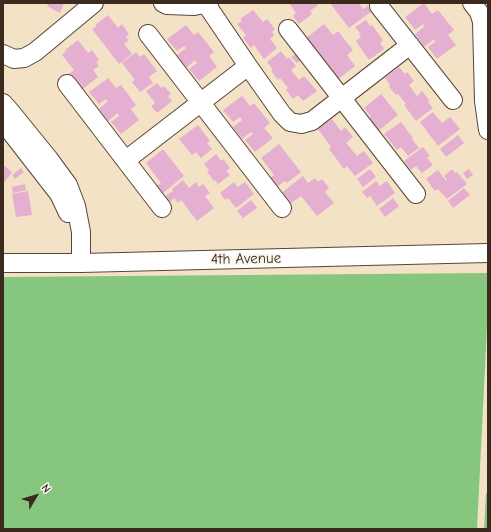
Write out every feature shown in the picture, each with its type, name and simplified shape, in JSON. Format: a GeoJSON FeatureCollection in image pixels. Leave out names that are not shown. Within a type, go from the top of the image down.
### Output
{"type":"FeatureCollection","features":[{"type":"Feature","properties":{"kind":"street"},"geometry":{"type":"LineString","coordinates":[[3,54],[14,59],[24,58],[35,52],[94,3]]}},
{"type":"Feature","properties":{"kind":"street"},"geometry":{"type":"LineString","coordinates":[[163,3],[167,5],[194,6],[208,4],[248,66],[282,114],[290,122],[301,124],[312,121],[410,45]]}},
{"type":"Feature","properties":{"kind":"street"},"geometry":{"type":"LineString","coordinates":[[472,3],[479,12],[482,22],[484,101],[488,130]]}},
{"type":"Feature","properties":{"kind":"street"},"geometry":{"type":"LineString","coordinates":[[379,6],[453,100]]}},
{"type":"Feature","properties":{"kind":"street"},"geometry":{"type":"LineString","coordinates":[[288,29],[416,194]]}},
{"type":"Feature","properties":{"kind":"street"},"geometry":{"type":"LineString","coordinates":[[148,34],[282,208]]}},
{"type":"Feature","properties":{"kind":"street"},"geometry":{"type":"LineString","coordinates":[[126,160],[248,66]]}},
{"type":"Feature","properties":{"kind":"street"},"geometry":{"type":"LineString","coordinates":[[67,84],[162,208]]}},
{"type":"Feature","properties":{"kind":"street"},"geometry":{"type":"LineString","coordinates":[[3,103],[49,159],[68,185],[76,206],[81,232],[76,263]]}},
{"type":"Feature","properties":{"kind":"street"},"geometry":{"type":"LineString","coordinates":[[3,122],[58,194],[68,211],[76,263]]}},
{"type":"Feature","properties":{"kind":"street","name":"4th Avenue"},"geometry":{"type":"LineString","coordinates":[[3,263],[76,263],[488,253]]}},
{"type":"Feature","properties":{"kind":"green space"},"geometry":{"type":"Polygon","coordinates":[[[488,273],[488,307],[477,529],[3,529],[3,277],[488,273]]]}},
{"type":"Feature","properties":{"kind":"green space"},"geometry":{"type":"Polygon","coordinates":[[[486,493],[488,493],[488,529],[484,529],[486,493]]]}},
{"type":"Feature","properties":{"kind":"building"},"geometry":{"type":"Polygon","coordinates":[[[49,3],[64,3],[60,13],[47,6],[49,3]]]}},
{"type":"Feature","properties":{"kind":"building"},"geometry":{"type":"Polygon","coordinates":[[[289,3],[317,3],[318,5],[310,11],[312,14],[299,24],[293,16],[296,13],[289,3]]]}},
{"type":"Feature","properties":{"kind":"building"},"geometry":{"type":"Polygon","coordinates":[[[330,3],[359,3],[363,9],[368,6],[372,11],[349,28],[330,3]]]}},
{"type":"Feature","properties":{"kind":"building"},"geometry":{"type":"Polygon","coordinates":[[[424,3],[432,14],[438,10],[454,30],[448,35],[456,45],[437,59],[428,47],[435,42],[434,39],[424,47],[415,34],[424,27],[423,24],[415,30],[405,17],[424,3]]]}},
{"type":"Feature","properties":{"kind":"building"},"geometry":{"type":"Polygon","coordinates":[[[253,10],[263,22],[267,19],[275,29],[272,32],[274,35],[270,39],[277,48],[264,59],[254,45],[251,48],[243,38],[246,35],[237,24],[242,21],[240,19],[253,10]]]}},
{"type":"Feature","properties":{"kind":"building"},"geometry":{"type":"Polygon","coordinates":[[[108,15],[118,28],[122,24],[129,34],[126,37],[129,40],[124,44],[132,54],[119,64],[92,29],[108,15]]]}},
{"type":"Feature","properties":{"kind":"building"},"geometry":{"type":"Polygon","coordinates":[[[366,20],[370,26],[372,25],[383,40],[380,43],[384,49],[369,60],[356,41],[361,37],[359,34],[360,33],[355,27],[366,20]]]}},
{"type":"Feature","properties":{"kind":"building"},"geometry":{"type":"Polygon","coordinates":[[[324,24],[333,35],[338,31],[353,50],[347,55],[355,66],[337,80],[306,38],[324,24]]]}},
{"type":"Feature","properties":{"kind":"building"},"geometry":{"type":"Polygon","coordinates":[[[186,25],[194,35],[198,32],[214,52],[209,56],[217,67],[199,81],[189,69],[197,63],[195,60],[186,68],[177,55],[186,48],[184,46],[177,51],[167,39],[186,25]]]}},
{"type":"Feature","properties":{"kind":"building"},"geometry":{"type":"Polygon","coordinates":[[[78,40],[88,53],[92,50],[99,60],[96,62],[99,66],[93,70],[98,77],[79,92],[66,76],[74,70],[62,55],[66,51],[65,50],[78,40]]]}},
{"type":"Feature","properties":{"kind":"building"},"geometry":{"type":"Polygon","coordinates":[[[281,51],[287,59],[289,57],[296,66],[291,70],[299,80],[304,76],[317,91],[303,101],[298,95],[293,99],[286,90],[288,88],[280,78],[278,80],[271,71],[273,70],[267,62],[281,51]]]}},
{"type":"Feature","properties":{"kind":"building"},"geometry":{"type":"Polygon","coordinates":[[[136,52],[140,57],[144,54],[157,71],[149,77],[153,83],[140,92],[132,82],[135,80],[122,63],[136,52]]]}},
{"type":"Feature","properties":{"kind":"building"},"geometry":{"type":"Polygon","coordinates":[[[297,53],[302,59],[297,63],[291,57],[297,53]]]}},
{"type":"Feature","properties":{"kind":"building"},"geometry":{"type":"Polygon","coordinates":[[[399,67],[405,74],[407,72],[414,81],[409,85],[417,96],[422,91],[433,108],[416,121],[404,105],[406,104],[398,94],[396,95],[389,87],[390,85],[385,78],[399,67]]]}},
{"type":"Feature","properties":{"kind":"building"},"geometry":{"type":"Polygon","coordinates":[[[108,78],[116,88],[121,85],[136,105],[131,109],[139,120],[121,134],[111,122],[119,116],[118,113],[108,121],[99,109],[108,101],[106,99],[99,104],[89,92],[108,78]]]}},
{"type":"Feature","properties":{"kind":"building"},"geometry":{"type":"Polygon","coordinates":[[[157,83],[161,88],[164,86],[171,94],[168,96],[172,101],[157,113],[151,106],[155,103],[146,91],[157,83]]]}},
{"type":"Feature","properties":{"kind":"building"},"geometry":{"type":"Polygon","coordinates":[[[381,94],[398,115],[377,132],[368,119],[371,117],[364,108],[381,94]]]}},
{"type":"Feature","properties":{"kind":"building"},"geometry":{"type":"Polygon","coordinates":[[[242,96],[250,106],[254,103],[270,123],[264,128],[273,138],[255,152],[245,140],[253,134],[251,132],[242,139],[233,127],[242,120],[240,117],[233,122],[223,110],[242,96]]]}},
{"type":"Feature","properties":{"kind":"building"},"geometry":{"type":"Polygon","coordinates":[[[433,112],[442,123],[450,117],[460,129],[438,146],[420,122],[433,112]]]}},
{"type":"Feature","properties":{"kind":"building"},"geometry":{"type":"Polygon","coordinates":[[[332,119],[341,131],[345,127],[353,137],[346,143],[357,156],[364,151],[373,163],[355,176],[347,166],[344,169],[329,149],[331,147],[318,129],[332,119]]]}},
{"type":"Feature","properties":{"kind":"building"},"geometry":{"type":"Polygon","coordinates":[[[401,122],[419,148],[408,156],[401,147],[397,150],[384,134],[401,122]]]}},
{"type":"Feature","properties":{"kind":"building"},"geometry":{"type":"Polygon","coordinates":[[[198,125],[210,141],[207,143],[212,149],[201,158],[196,152],[192,155],[179,139],[198,125]]]}},
{"type":"Feature","properties":{"kind":"building"},"geometry":{"type":"Polygon","coordinates":[[[458,135],[464,143],[446,157],[440,149],[458,135]]]}},
{"type":"Feature","properties":{"kind":"building"},"geometry":{"type":"Polygon","coordinates":[[[279,144],[301,172],[287,183],[285,181],[275,188],[268,179],[274,175],[261,158],[279,144]]]}},
{"type":"Feature","properties":{"kind":"building"},"geometry":{"type":"Polygon","coordinates":[[[423,147],[430,156],[427,158],[433,165],[422,173],[416,166],[411,170],[404,161],[423,147]]]}},
{"type":"Feature","properties":{"kind":"building"},"geometry":{"type":"Polygon","coordinates":[[[163,149],[184,176],[162,194],[156,186],[161,183],[146,163],[163,149]]]}},
{"type":"Feature","properties":{"kind":"building"},"geometry":{"type":"Polygon","coordinates":[[[216,154],[221,161],[223,159],[230,168],[226,171],[230,175],[218,184],[207,172],[209,170],[204,164],[216,154]]]}},
{"type":"Feature","properties":{"kind":"building"},"geometry":{"type":"Polygon","coordinates":[[[3,165],[12,172],[3,184],[3,165]]]}},
{"type":"Feature","properties":{"kind":"building"},"geometry":{"type":"Polygon","coordinates":[[[21,168],[24,172],[15,179],[12,175],[21,168]]]}},
{"type":"Feature","properties":{"kind":"building"},"geometry":{"type":"Polygon","coordinates":[[[370,169],[376,177],[363,187],[357,179],[370,169]]]}},
{"type":"Feature","properties":{"kind":"building"},"geometry":{"type":"Polygon","coordinates":[[[452,169],[455,173],[457,172],[467,184],[447,199],[438,189],[435,191],[426,179],[438,170],[446,181],[447,180],[444,176],[452,169]]]}},
{"type":"Feature","properties":{"kind":"building"},"geometry":{"type":"Polygon","coordinates":[[[469,169],[473,175],[467,179],[463,173],[469,169]]]}},
{"type":"Feature","properties":{"kind":"building"},"geometry":{"type":"Polygon","coordinates":[[[303,176],[308,183],[315,178],[318,182],[322,179],[329,188],[325,192],[334,203],[317,216],[301,196],[287,206],[279,195],[303,176]]]}},
{"type":"Feature","properties":{"kind":"building"},"geometry":{"type":"Polygon","coordinates":[[[183,180],[189,188],[196,182],[199,187],[203,184],[210,193],[205,196],[214,208],[197,221],[181,200],[178,203],[174,198],[169,203],[164,197],[173,191],[172,189],[183,180]]]}},
{"type":"Feature","properties":{"kind":"building"},"geometry":{"type":"Polygon","coordinates":[[[376,181],[380,186],[387,181],[395,193],[377,206],[370,196],[367,198],[362,192],[376,181]]]}},
{"type":"Feature","properties":{"kind":"building"},"geometry":{"type":"Polygon","coordinates":[[[234,182],[238,187],[245,182],[254,194],[236,208],[228,198],[225,200],[220,193],[234,182]]]}},
{"type":"Feature","properties":{"kind":"building"},"geometry":{"type":"Polygon","coordinates":[[[25,184],[26,190],[13,193],[12,187],[25,184]]]}},
{"type":"Feature","properties":{"kind":"building"},"geometry":{"type":"Polygon","coordinates":[[[464,188],[470,195],[453,208],[448,201],[464,188]]]}},
{"type":"Feature","properties":{"kind":"building"},"geometry":{"type":"Polygon","coordinates":[[[28,191],[32,215],[16,217],[12,194],[28,191]]]}},
{"type":"Feature","properties":{"kind":"building"},"geometry":{"type":"Polygon","coordinates":[[[393,198],[399,206],[385,217],[379,209],[393,198]]]}},
{"type":"Feature","properties":{"kind":"building"},"geometry":{"type":"Polygon","coordinates":[[[251,200],[257,208],[243,218],[237,211],[251,200]]]}}]}
